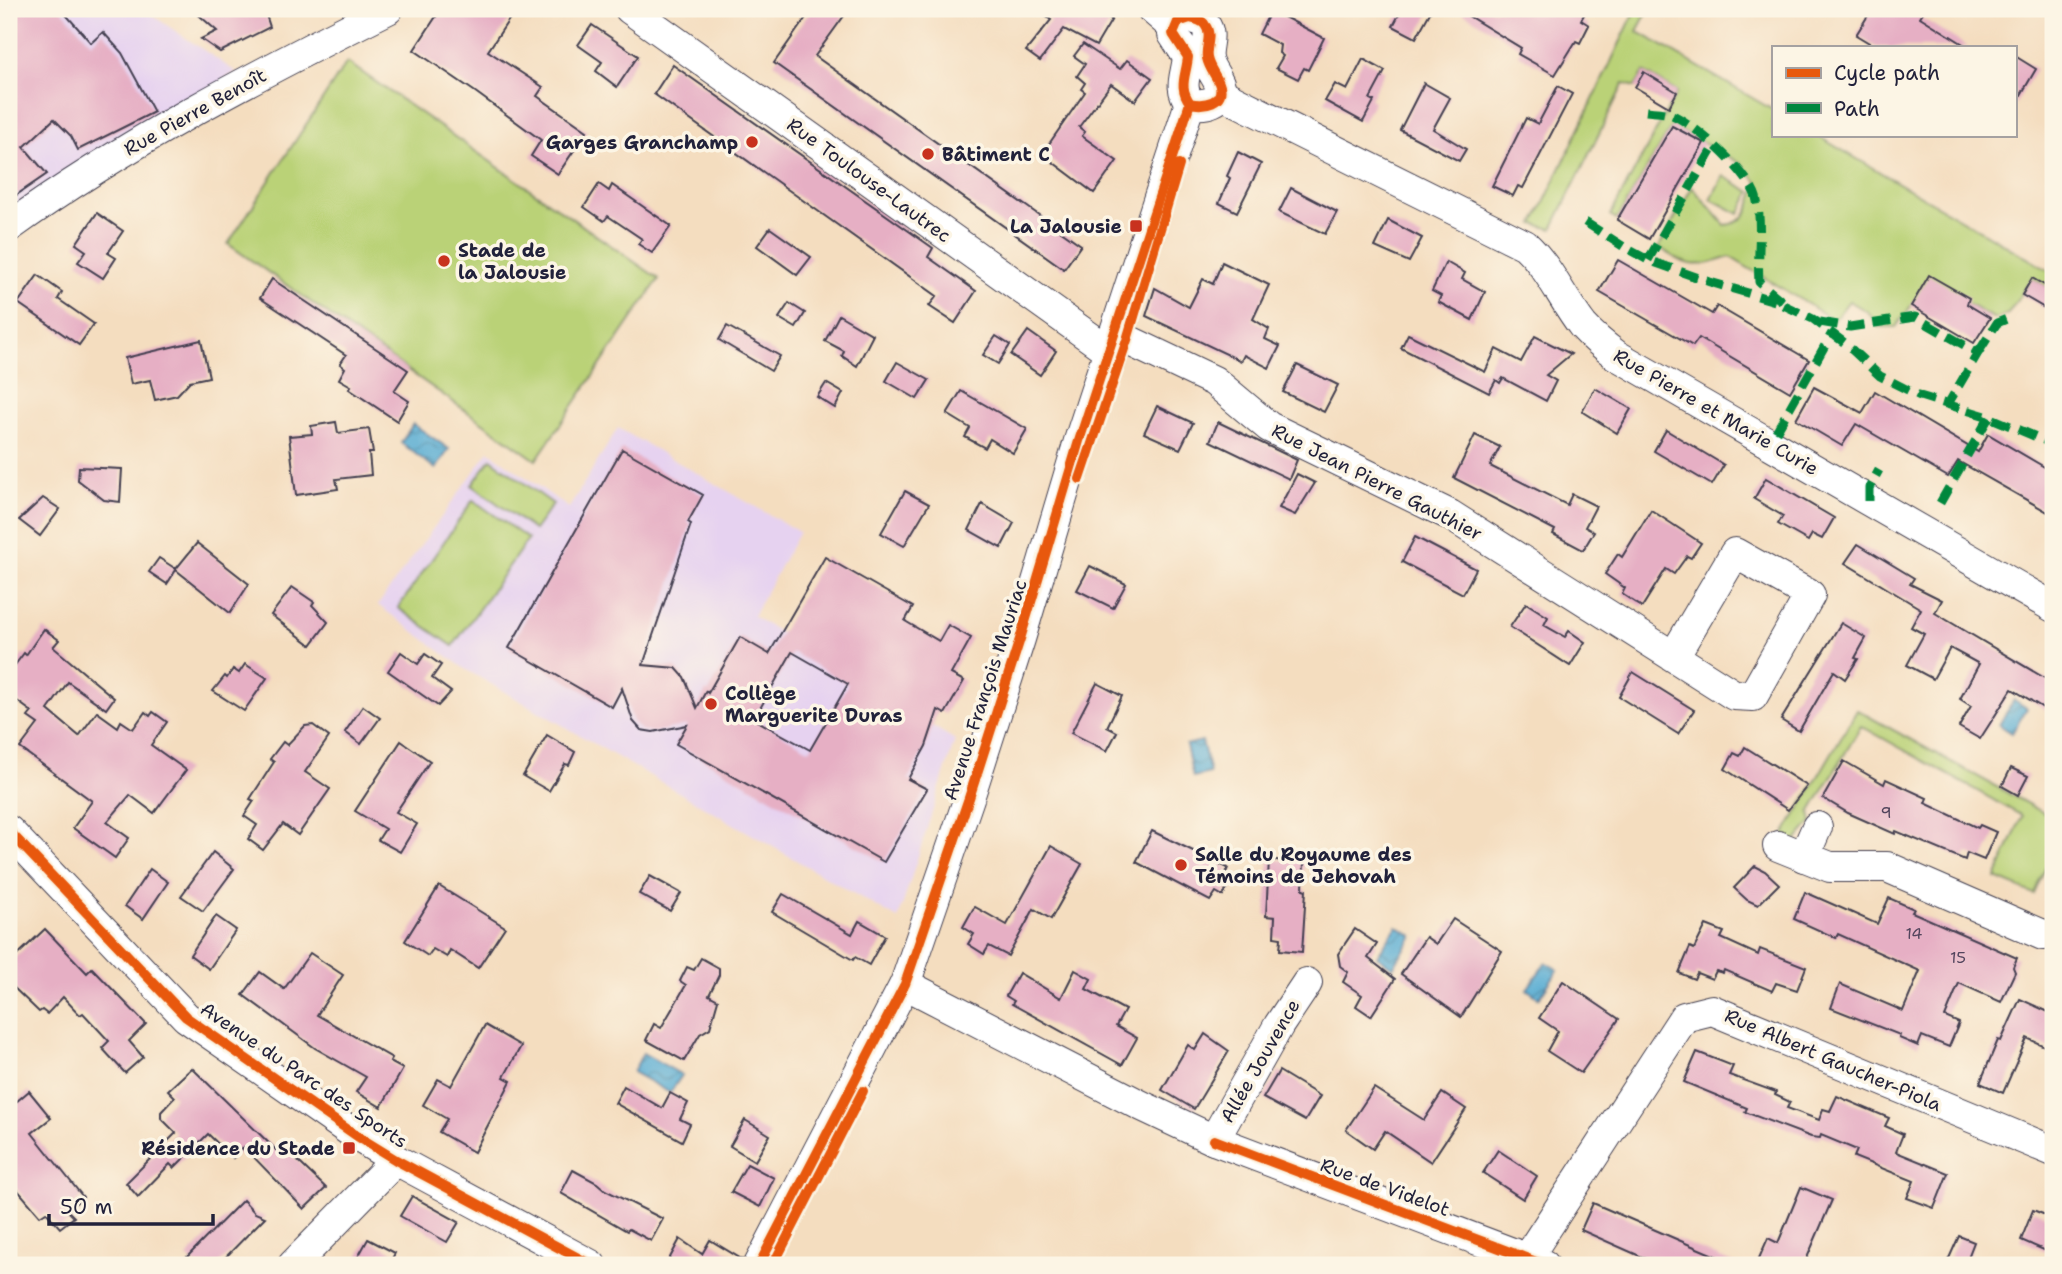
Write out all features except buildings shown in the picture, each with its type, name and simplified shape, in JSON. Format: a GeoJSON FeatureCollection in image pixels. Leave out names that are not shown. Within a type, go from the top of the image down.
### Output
{"type":"FeatureCollection","features":[{"type":"Feature","properties":{"kind":"street","name":"Rue Pierre Benoît"},"geometry":{"type":"LineString","coordinates":[[9,227],[59,191],[147,138],[388,9]]}},
{"type":"Feature","properties":{"kind":"street","name":"Rue Toulouse-Lautrec"},"geometry":{"type":"LineString","coordinates":[[630,9],[1112,342]]}},
{"type":"Feature","properties":{"kind":"street","name":"Avenue François Mauriac"},"geometry":{"type":"LineString","coordinates":[[759,1265],[905,984],[969,799],[1159,193],[1190,103],[1182,86],[1188,57],[1175,42],[1173,34],[1184,17],[1209,34],[1206,53],[1220,93]]}},
{"type":"Feature","properties":{"kind":"street"},"geometry":{"type":"LineString","coordinates":[[1190,103],[1202,106],[1211,104],[1220,93]]}},
{"type":"Feature","properties":{"kind":"street","name":"Rue Pierre et Marie Curie"},"geometry":{"type":"LineString","coordinates":[[1220,93],[1525,245],[1539,258],[1582,324],[1598,342],[1616,355],[2053,607]]}},
{"type":"Feature","properties":{"kind":"street","name":"Rue Jean Pierre Gauthier"},"geometry":{"type":"LineString","coordinates":[[1112,342],[1214,381],[1269,427],[1450,515],[1734,695],[1753,696],[1810,595],[1735,553],[1674,656]]}},
{"type":"Feature","properties":{"kind":"street"},"geometry":{"type":"LineString","coordinates":[[1817,827],[1791,851],[1830,867],[1887,867],[2043,935],[2053,934]]}},
{"type":"Feature","properties":{"kind":"street","name":"Avenue du Parc des Sports"},"geometry":{"type":"LineString","coordinates":[[9,831],[186,1017],[300,1099],[396,1160],[591,1265]]}},
{"type":"Feature","properties":{"kind":"street","name":"Allée Jouvence"},"geometry":{"type":"LineString","coordinates":[[1214,1140],[1279,1025],[1307,983]]}},
{"type":"Feature","properties":{"kind":"street","name":"Rue de Videlot"},"geometry":{"type":"LineString","coordinates":[[905,984],[1140,1105],[1214,1140],[1535,1262]]}},
{"type":"Feature","properties":{"kind":"street","name":"Rue Albert Gaucher-Piola"},"geometry":{"type":"LineString","coordinates":[[1535,1262],[1684,1017],[1712,1010],[2053,1151]]}},
{"type":"Feature","properties":{"kind":"street"},"geometry":{"type":"LineString","coordinates":[[293,1265],[396,1160]]}},
{"type":"Feature","properties":{"kind":"shaded area"},"geometry":{"type":"Polygon","coordinates":[[[9,9],[143,9],[236,72],[9,215],[9,9]]]}},
{"type":"Feature","properties":{"kind":"shaded area","name":"Collège Marguerite Duras"},"geometry":{"type":"Polygon","coordinates":[[[618,428],[799,532],[753,616],[955,740],[898,919],[465,669],[378,605],[489,451],[569,508],[618,428]]]}},
{"type":"Feature","properties":{"kind":"green space"},"geometry":{"type":"Polygon","coordinates":[[[1636,9],[1649,9],[1637,31],[1772,109],[1772,136],[1818,136],[2053,273],[2053,290],[2032,278],[2008,314],[1995,319],[1967,304],[1911,306],[1896,327],[1879,327],[1868,312],[1849,301],[1834,320],[1730,257],[1700,264],[1686,263],[1678,259],[1659,247],[1692,187],[1725,225],[1740,220],[1748,211],[1758,183],[1742,164],[1672,126],[1617,220],[1610,216],[1677,92],[1644,72],[1635,87],[1624,83],[1552,229],[1534,224],[1636,9]]]}},
{"type":"Feature","properties":{"kind":"green space","name":"Stade de la Jalousie"},"geometry":{"type":"Polygon","coordinates":[[[347,62],[659,279],[536,460],[228,244],[347,62]]]}},
{"type":"Feature","properties":{"kind":"green space"},"geometry":{"type":"Polygon","coordinates":[[[1723,176],[1751,192],[1739,214],[1711,199],[1723,176]]]}},
{"type":"Feature","properties":{"kind":"green space"},"geometry":{"type":"Polygon","coordinates":[[[491,459],[553,504],[534,530],[472,485],[491,459]]]}},
{"type":"Feature","properties":{"kind":"green space"},"geometry":{"type":"Polygon","coordinates":[[[473,500],[528,539],[453,646],[398,608],[473,500]]]}},
{"type":"Feature","properties":{"kind":"green space"},"geometry":{"type":"Polygon","coordinates":[[[1857,710],[2053,818],[2053,850],[2034,894],[1996,878],[2022,816],[1861,726],[1810,813],[1812,822],[1794,843],[1782,838],[1857,710]]]}},
{"type":"Feature","properties":{"kind":"water"},"geometry":{"type":"Polygon","coordinates":[[[413,424],[449,449],[436,469],[401,443],[413,424]]]}},
{"type":"Feature","properties":{"kind":"water"},"geometry":{"type":"Polygon","coordinates":[[[2014,700],[2027,708],[2012,733],[1999,725],[2014,700]]]}},
{"type":"Feature","properties":{"kind":"water"},"geometry":{"type":"Polygon","coordinates":[[[1202,741],[1210,773],[1193,777],[1186,745],[1202,741]]]}},
{"type":"Feature","properties":{"kind":"water"},"geometry":{"type":"Polygon","coordinates":[[[1397,926],[1413,936],[1393,967],[1377,956],[1397,926]]]}},
{"type":"Feature","properties":{"kind":"water"},"geometry":{"type":"Polygon","coordinates":[[[1546,962],[1558,970],[1539,998],[1527,989],[1546,962]]]}},
{"type":"Feature","properties":{"kind":"water"},"geometry":{"type":"Polygon","coordinates":[[[643,1053],[682,1075],[670,1093],[633,1072],[643,1053]]]}},
{"type":"Feature","properties":{"kind":"marked path"},"geometry":{"type":"LineString","coordinates":[[1646,111],[1669,114],[1682,120],[1720,150],[1743,175],[1756,197],[1758,207],[1759,282],[1783,302]]}},
{"type":"Feature","properties":{"kind":"marked path"},"geometry":{"type":"LineString","coordinates":[[1648,260],[1714,146]]}},
{"type":"Feature","properties":{"kind":"marked path"},"geometry":{"type":"LineString","coordinates":[[1585,222],[1648,260],[1775,301],[1813,319],[1846,344],[1880,376],[1920,396],[1989,417],[2053,444]]}},
{"type":"Feature","properties":{"kind":"marked path"},"geometry":{"type":"LineString","coordinates":[[1820,322],[1850,327],[1915,317],[1978,353],[1948,404]]}},
{"type":"Feature","properties":{"kind":"marked path"},"geometry":{"type":"LineString","coordinates":[[1978,353],[1997,323],[2009,318]]}},
{"type":"Feature","properties":{"kind":"marked path"},"geometry":{"type":"LineString","coordinates":[[1776,432],[1832,333]]}},
{"type":"Feature","properties":{"kind":"marked path"},"geometry":{"type":"LineString","coordinates":[[1940,503],[1989,417]]}},
{"type":"Feature","properties":{"kind":"marked path"},"geometry":{"type":"LineString","coordinates":[[1869,501],[1869,488],[1879,470]]}},
{"type":"Feature","properties":{"kind":"cycle path"},"geometry":{"type":"LineString","coordinates":[[1190,18],[1201,21],[1207,29],[1207,58],[1221,90],[1220,95],[1212,102],[1190,103],[1184,91],[1188,57],[1173,34],[1178,22],[1190,18]]}},
{"type":"Feature","properties":{"kind":"cycle path"},"geometry":{"type":"LineString","coordinates":[[759,1265],[905,984],[969,798],[1079,441],[1190,103]]}},
{"type":"Feature","properties":{"kind":"cycle path"},"geometry":{"type":"LineString","coordinates":[[1080,479],[1127,340],[1179,165]]}},
{"type":"Feature","properties":{"kind":"cycle path"},"geometry":{"type":"LineString","coordinates":[[9,831],[186,1017],[357,1136],[396,1160],[591,1265]]}},
{"type":"Feature","properties":{"kind":"cycle path"},"geometry":{"type":"LineString","coordinates":[[773,1265],[863,1091]]}},
{"type":"Feature","properties":{"kind":"cycle path"},"geometry":{"type":"LineString","coordinates":[[1214,1140],[1544,1265]]}},
{"type":"Feature","properties":{"kind":"place","name":"Garges Granchamp"},"geometry":{"type":"Point","coordinates":[752,142]}},
{"type":"Feature","properties":{"kind":"place","name":"Bâtiment C"},"geometry":{"type":"Point","coordinates":[928,154]}},
{"type":"Feature","properties":{"kind":"place","name":"La Jalousie"},"geometry":{"type":"Point","coordinates":[1136,226]}},
{"type":"Feature","properties":{"kind":"place","name":"Stade de la Jalousie"},"geometry":{"type":"Point","coordinates":[444,261]}},
{"type":"Feature","properties":{"kind":"place","name":"Collège Marguerite Duras"},"geometry":{"type":"Point","coordinates":[711,704]}},
{"type":"Feature","properties":{"kind":"place","name":"Salle du Royaume des Témoins de Jehovah"},"geometry":{"type":"Point","coordinates":[1181,865]}},
{"type":"Feature","properties":{"kind":"place","name":"Résidence du Stade"},"geometry":{"type":"Point","coordinates":[349,1148]}}]}
